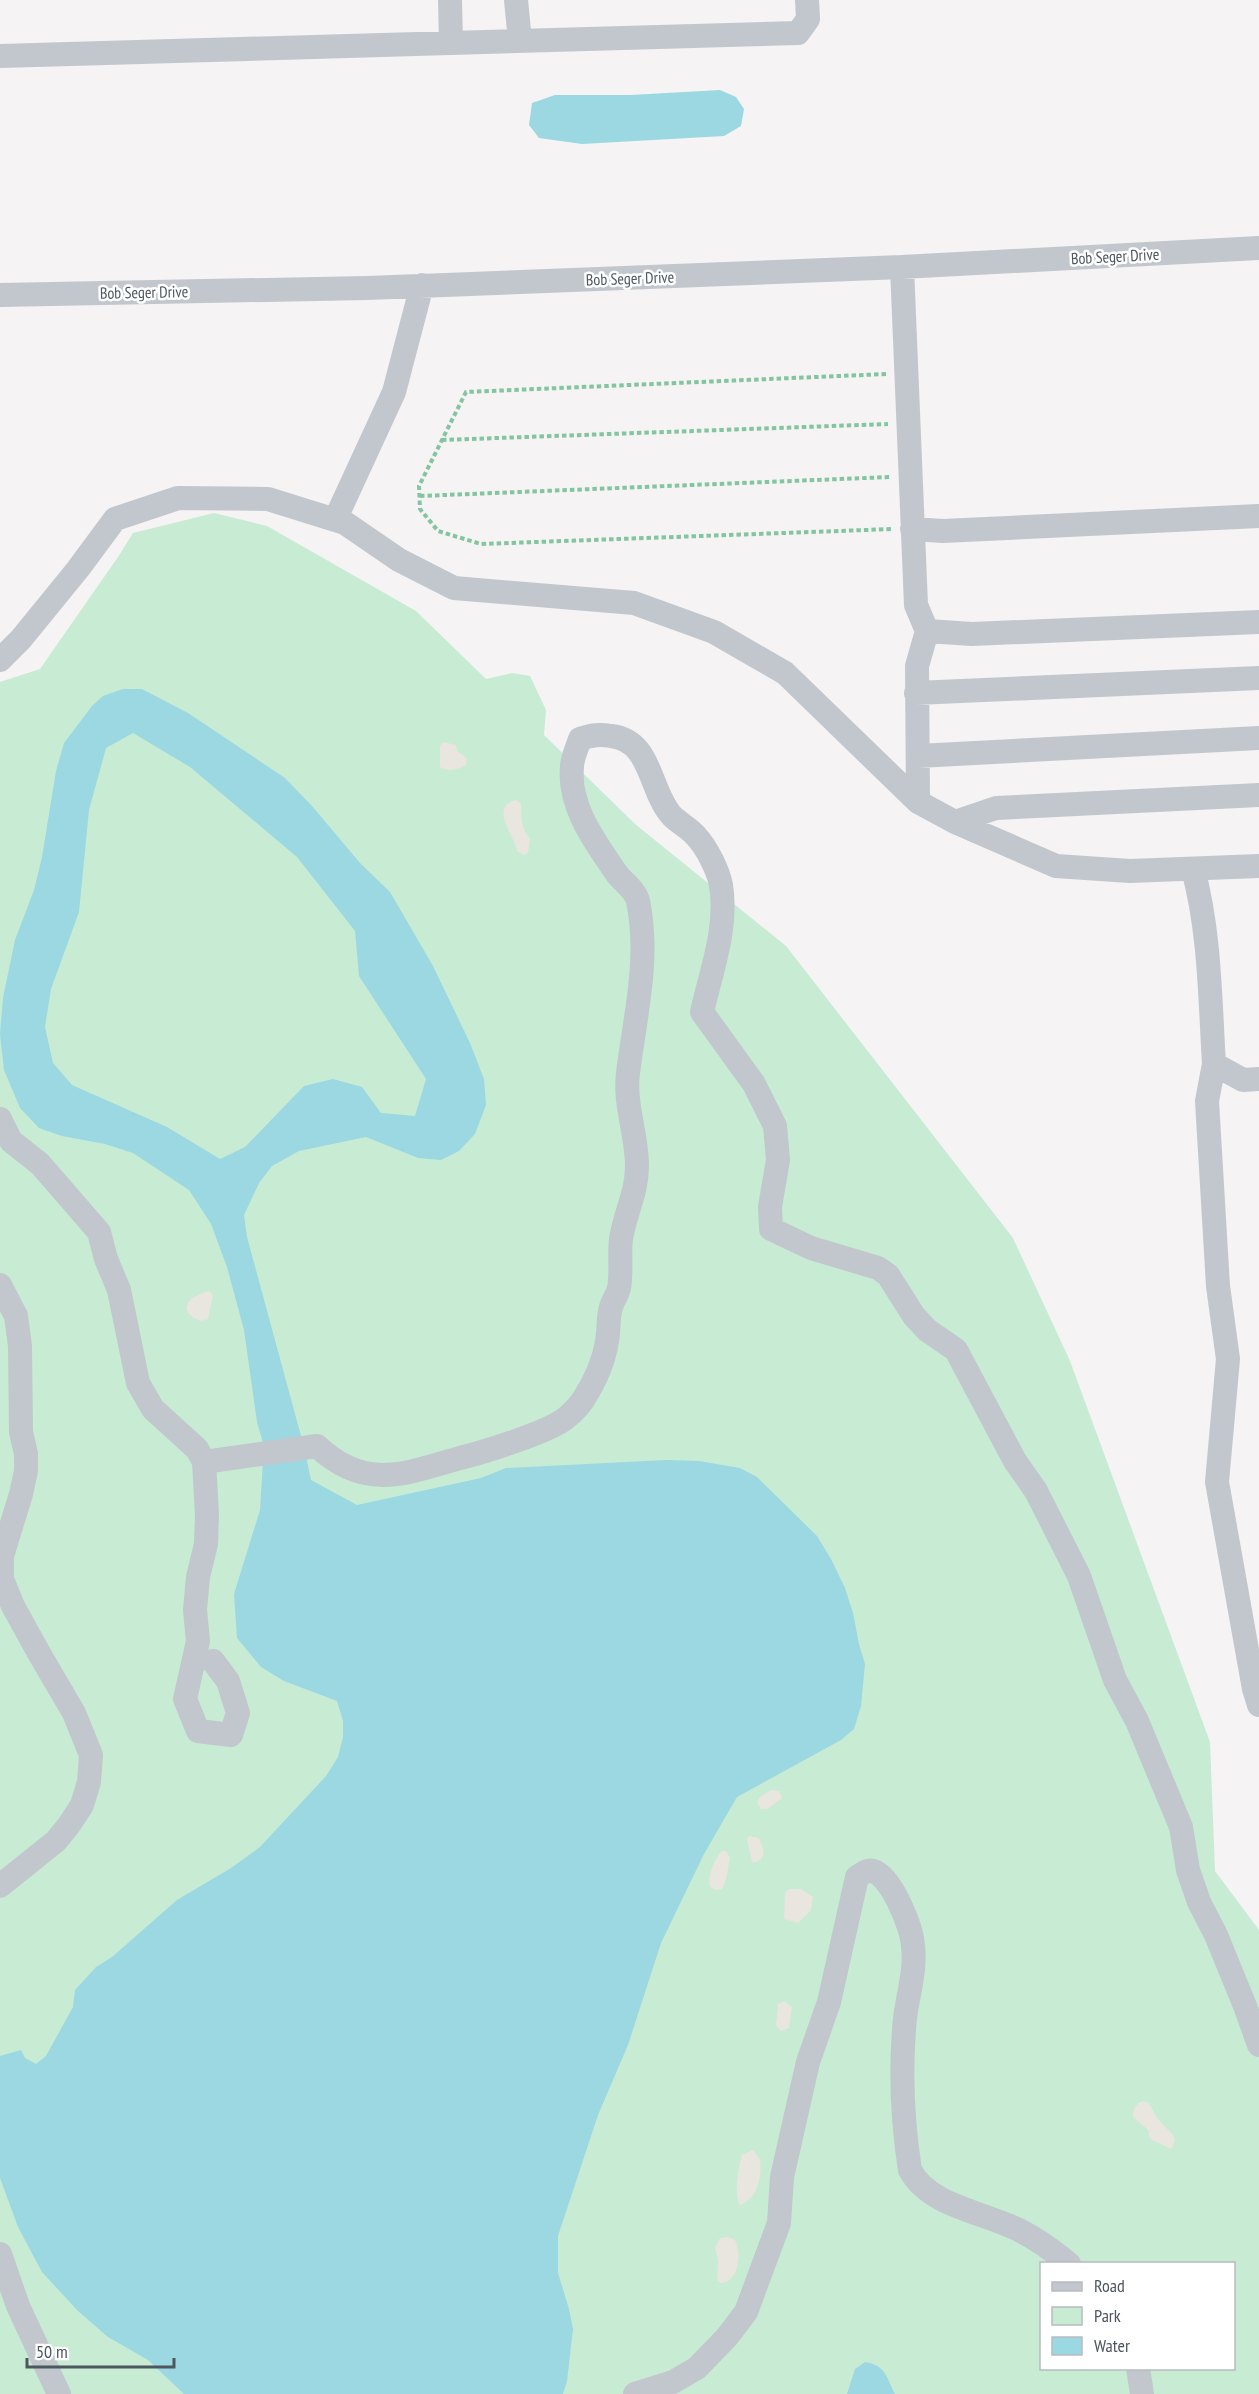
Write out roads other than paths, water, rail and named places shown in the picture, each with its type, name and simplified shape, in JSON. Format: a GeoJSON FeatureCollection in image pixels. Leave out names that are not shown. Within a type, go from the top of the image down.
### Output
{"type":"FeatureCollection","features":[{"type":"Feature","properties":{"kind":"lane"},"geometry":{"type":"LineString","coordinates":[[450,0],[451,43]]}},
{"type":"Feature","properties":{"kind":"lane"},"geometry":{"type":"LineString","coordinates":[[516,0],[520,41]]}},
{"type":"Feature","properties":{"kind":"lane"},"geometry":{"type":"LineString","coordinates":[[0,56],[798,33],[808,19],[807,0]]}},
{"type":"Feature","properties":{"kind":"lane","name":"Bob Seger Drive"},"geometry":{"type":"LineString","coordinates":[[0,295],[422,285],[902,267],[1259,248]]}},
{"type":"Feature","properties":{"kind":"lane"},"geometry":{"type":"LineString","coordinates":[[902,267],[916,605],[927,631],[917,666],[918,801]]}},
{"type":"Feature","properties":{"kind":"lane"},"geometry":{"type":"LineString","coordinates":[[335,520],[394,392],[422,285]]}},
{"type":"Feature","properties":{"kind":"lane"},"geometry":{"type":"LineString","coordinates":[[0,660],[21,639],[115,519],[178,498],[268,499],[345,523],[399,560],[454,588],[634,603],[714,632],[785,673],[918,801],[955,822],[1056,866],[1130,871],[1259,866]]}},
{"type":"Feature","properties":{"kind":"lane"},"geometry":{"type":"LineString","coordinates":[[912,529],[943,531],[1259,516]]}},
{"type":"Feature","properties":{"kind":"lane"},"geometry":{"type":"LineString","coordinates":[[927,631],[972,634],[1259,622]]}},
{"type":"Feature","properties":{"kind":"lane"},"geometry":{"type":"LineString","coordinates":[[916,693],[1259,678]]}},
{"type":"Feature","properties":{"kind":"lane"},"geometry":{"type":"LineString","coordinates":[[204,1462],[317,1446],[338,1464],[356,1471],[383,1475],[408,1473],[482,1452],[565,1419],[582,1401],[597,1373],[607,1341],[610,1309],[619,1288],[621,1239],[635,1193],[636,1147],[627,1075],[642,987],[642,939],[638,898],[619,876],[584,822],[573,796],[572,767],[580,739],[594,734],[623,737],[644,756],[670,815],[696,836],[708,854],[721,885],[722,922],[719,946],[702,1012],[754,1084],[775,1126],[778,1160],[770,1207],[771,1229],[811,1248],[878,1268],[888,1275],[914,1316],[927,1330],[956,1350],[1015,1461],[1036,1491],[1079,1576],[1115,1680],[1137,1721],[1181,1827],[1188,1870],[1259,2045]]}},
{"type":"Feature","properties":{"kind":"lane"},"geometry":{"type":"LineString","coordinates":[[918,756],[1259,738]]}},
{"type":"Feature","properties":{"kind":"lane"},"geometry":{"type":"LineString","coordinates":[[955,822],[996,808],[1259,795]]}},
{"type":"Feature","properties":{"kind":"lane"},"geometry":{"type":"LineString","coordinates":[[1193,869],[1201,899],[1209,982],[1214,1064],[1207,1111],[1218,1286],[1228,1359],[1217,1482],[1259,1706]]}},
{"type":"Feature","properties":{"kind":"lane"},"geometry":{"type":"LineString","coordinates":[[1214,1064],[1244,1080],[1259,1079]]}},
{"type":"Feature","properties":{"kind":"lane"},"geometry":{"type":"LineString","coordinates":[[0,1119],[11,1141],[40,1164],[99,1232],[106,1259],[119,1290],[138,1383],[153,1409],[197,1449],[204,1462],[206,1544],[198,1577],[195,1610],[198,1641],[185,1699],[198,1731],[231,1735],[238,1713],[228,1681],[213,1661]]}},
{"type":"Feature","properties":{"kind":"lane"},"geometry":{"type":"LineString","coordinates":[[0,1286],[16,1316],[20,1346],[21,1432],[26,1454],[26,1471],[21,1494],[2,1556],[2,1579],[13,1606],[74,1713],[91,1755],[89,1782],[82,1805],[69,1825],[56,1841],[0,1886]]}},
{"type":"Feature","properties":{"kind":"lane"},"geometry":{"type":"LineString","coordinates":[[635,2394],[673,2382],[697,2368],[727,2337],[746,2312],[779,2223],[782,2177],[808,2062],[829,2002],[857,1877],[866,1871],[873,1871],[882,1876],[899,1904],[912,1934],[915,1962],[905,2019],[901,2100],[910,2169],[915,2179],[934,2196],[1012,2227],[1043,2244],[1067,2262]]}},
{"type":"Feature","properties":{"kind":"lane"},"geometry":{"type":"LineString","coordinates":[[0,2254],[18,2306],[59,2394]]}},
{"type":"Feature","properties":{"kind":"lane"},"geometry":{"type":"LineString","coordinates":[[1138,2370],[1142,2394]]}},
{"type":"Feature","properties":{"kind":"water"},"geometry":{"type":"Polygon","coordinates":[[[720,90],[736,97],[744,109],[741,126],[724,136],[582,144],[539,138],[529,125],[532,103],[555,95],[631,95],[720,90]]]}},
{"type":"Feature","properties":{"kind":"water"},"geometry":{"type":"Polygon","coordinates":[[[123,689],[142,689],[188,713],[285,778],[360,863],[390,892],[433,966],[470,1043],[484,1079],[486,1105],[475,1134],[459,1151],[441,1160],[418,1158],[366,1137],[299,1151],[272,1166],[259,1183],[244,1215],[247,1237],[311,1480],[357,1505],[481,1478],[506,1468],[666,1460],[699,1461],[740,1468],[757,1477],[817,1536],[845,1588],[853,1613],[865,1664],[861,1706],[854,1729],[841,1740],[737,1797],[704,1854],[661,1943],[628,2045],[598,2115],[558,2236],[558,2273],[573,2329],[567,2381],[563,2394],[184,2394],[148,2360],[108,2337],[78,2311],[42,2272],[18,2227],[0,2178],[0,2056],[21,2050],[25,2058],[36,2064],[46,2056],[73,2007],[75,1990],[96,1967],[112,1957],[177,1900],[231,1868],[260,1847],[326,1776],[338,1757],[343,1737],[343,1721],[337,1701],[284,1681],[261,1667],[237,1638],[234,1594],[260,1510],[264,1446],[257,1422],[244,1330],[227,1267],[211,1224],[189,1190],[133,1153],[105,1144],[62,1136],[39,1128],[20,1108],[4,1070],[0,1034],[3,998],[15,940],[34,890],[42,857],[56,771],[64,743],[92,706],[103,696],[123,689]],[[133,733],[106,748],[89,810],[79,912],[51,989],[45,1027],[53,1063],[72,1085],[167,1127],[220,1159],[245,1147],[304,1086],[333,1079],[362,1087],[381,1113],[415,1116],[426,1079],[359,976],[355,931],[297,857],[190,767],[133,733]]]}},
{"type":"Feature","properties":{"kind":"water"},"geometry":{"type":"Polygon","coordinates":[[[865,2362],[882,2369],[895,2394],[847,2394],[855,2369],[865,2362]]]}}]}
